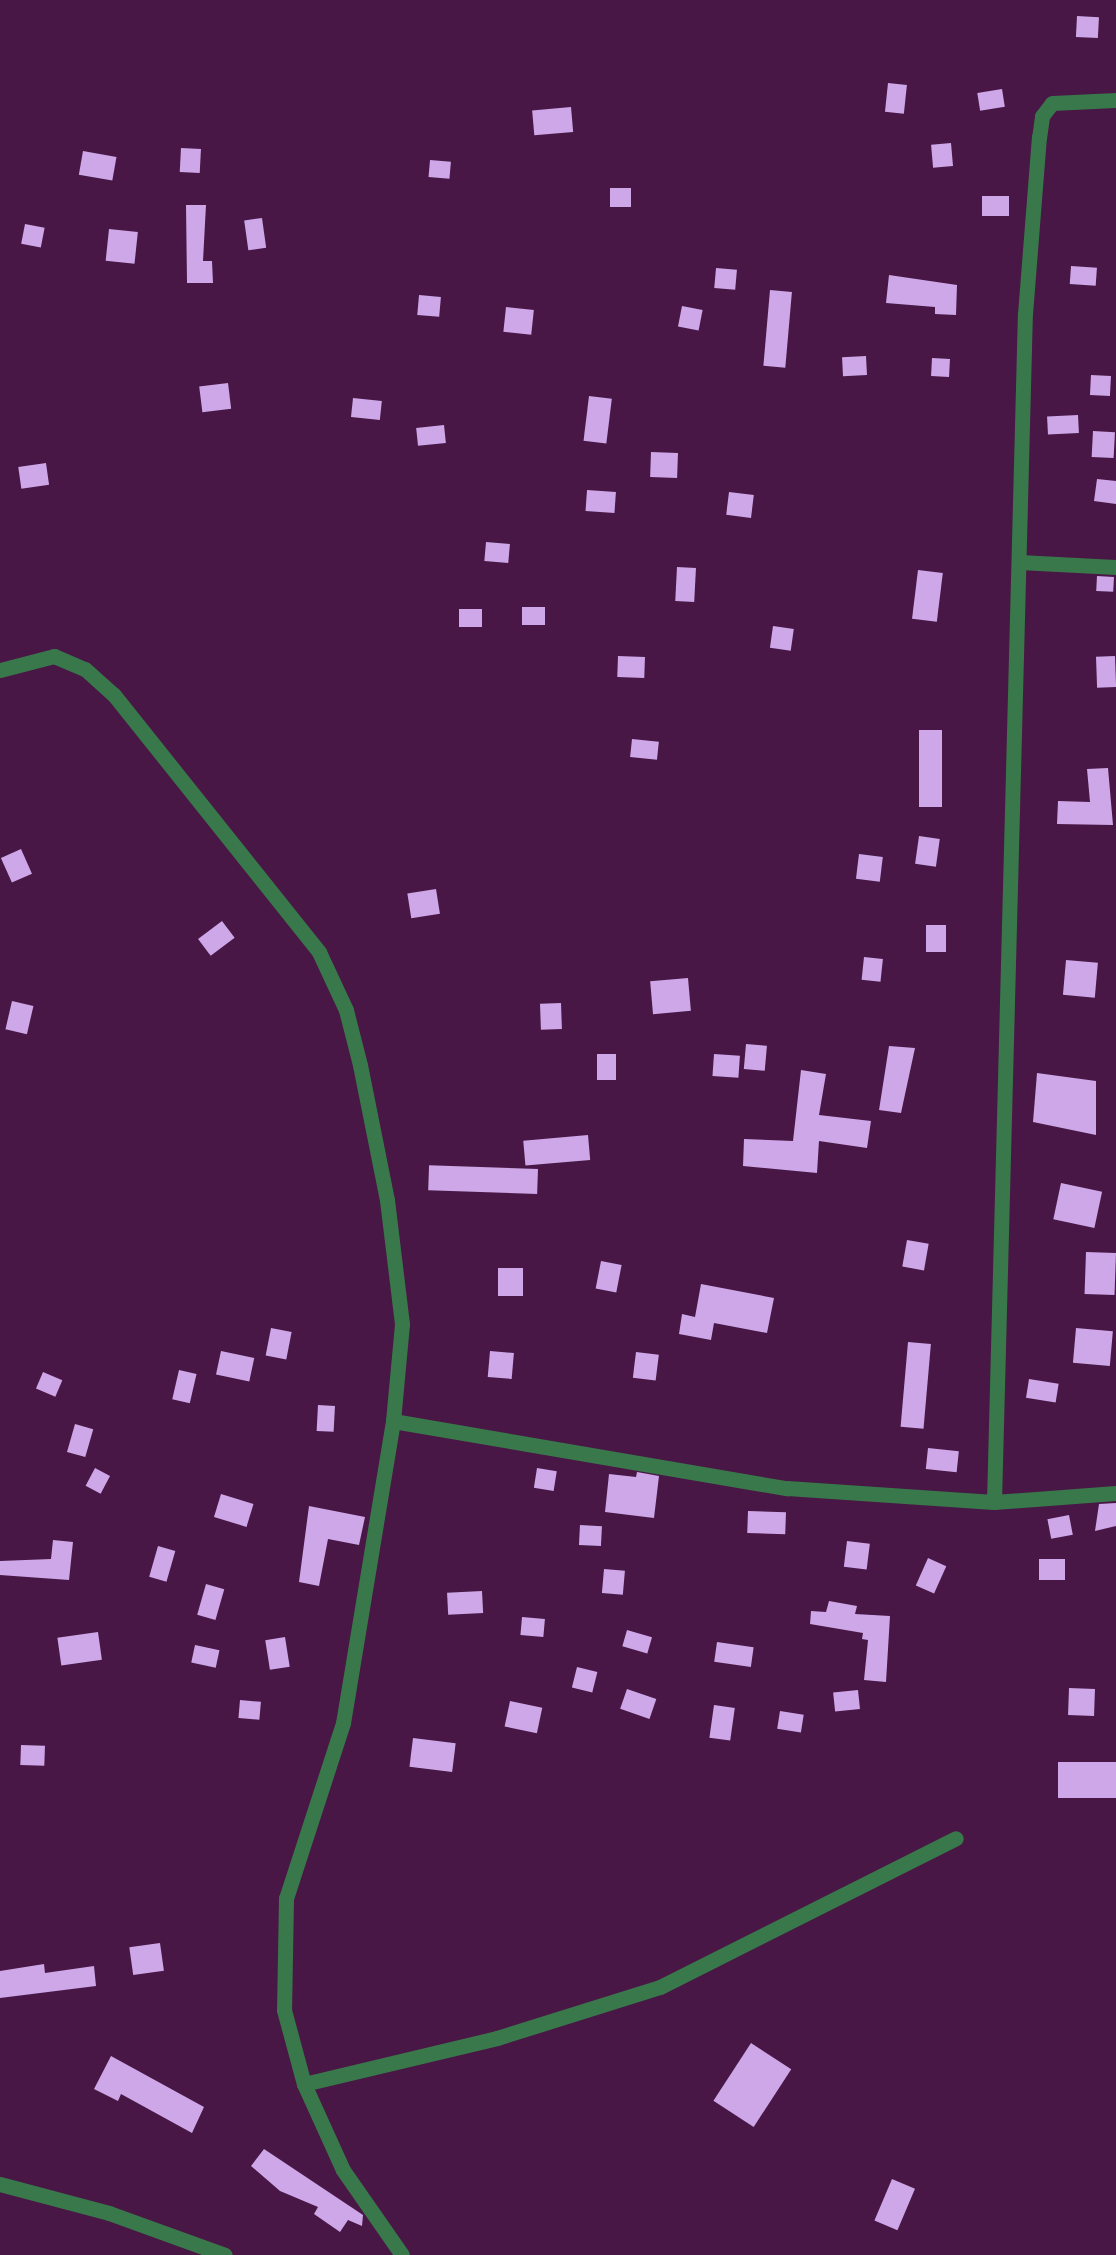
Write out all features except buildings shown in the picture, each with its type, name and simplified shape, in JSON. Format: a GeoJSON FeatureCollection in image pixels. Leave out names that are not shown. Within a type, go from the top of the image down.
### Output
{"type":"FeatureCollection","features":[{"type":"Feature","properties":{"kind":"street"},"geometry":{"type":"LineString","coordinates":[[994,1502],[1025,314],[1042,116],[1052,104],[1116,100]]}},
{"type":"Feature","properties":{"kind":"street"},"geometry":{"type":"LineString","coordinates":[[1019,562],[1116,567]]}},
{"type":"Feature","properties":{"kind":"street"},"geometry":{"type":"LineString","coordinates":[[0,670],[54,656],[85,669],[114,695],[319,952],[345,1010],[387,1200],[402,1324],[393,1421],[343,1723],[286,1898],[284,2010],[304,2084],[343,2170],[402,2255]]}},
{"type":"Feature","properties":{"kind":"street"},"geometry":{"type":"LineString","coordinates":[[393,1421],[787,1488],[994,1502],[1116,1493]]}},
{"type":"Feature","properties":{"kind":"street"},"geometry":{"type":"LineString","coordinates":[[304,2084],[497,2038],[660,1987],[956,1838]]}},
{"type":"Feature","properties":{"kind":"street"},"geometry":{"type":"LineString","coordinates":[[0,2184],[109,2213],[225,2255]]}}]}
